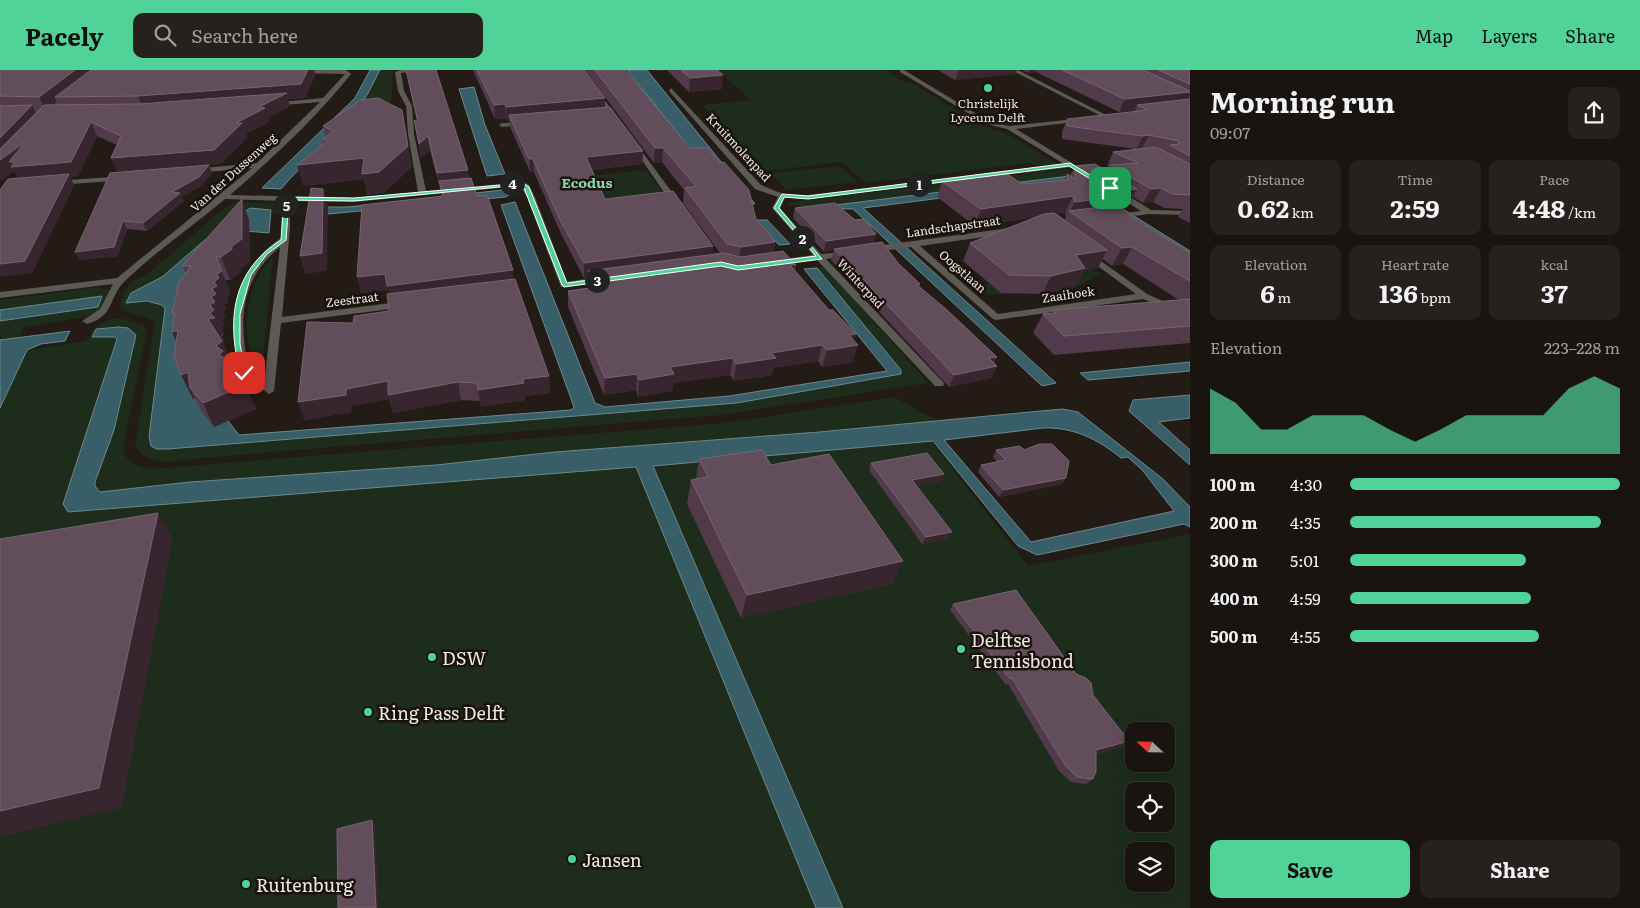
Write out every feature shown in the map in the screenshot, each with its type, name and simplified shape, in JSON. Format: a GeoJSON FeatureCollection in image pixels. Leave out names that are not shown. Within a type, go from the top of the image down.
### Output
{"type":"FeatureCollection","features":[{"type":"Feature","properties":{"kind":"street"},"geometry":{"type":"LineString","coordinates":[[421,70],[398,72],[401,91],[410,106],[411,134],[422,192]]}},
{"type":"Feature","properties":{"kind":"street"},"geometry":{"type":"LineString","coordinates":[[580,70],[623,129]]}},
{"type":"Feature","properties":{"kind":"street"},"geometry":{"type":"LineString","coordinates":[[1016,71],[1034,70]]}},
{"type":"Feature","properties":{"kind":"street","name":"Van der Dussenweg"},"geometry":{"type":"LineString","coordinates":[[120,280],[224,197],[327,100],[348,74],[344,71],[290,71]]}},
{"type":"Feature","properties":{"kind":"street"},"geometry":{"type":"LineString","coordinates":[[902,71],[988,124],[1009,128],[1116,115]]}},
{"type":"Feature","properties":{"kind":"street"},"geometry":{"type":"LineString","coordinates":[[1016,71],[1107,116]]}},
{"type":"Feature","properties":{"kind":"street","name":"Kruitmolenpad"},"geometry":{"type":"LineString","coordinates":[[671,90],[758,187],[782,196],[808,197],[971,178]]}},
{"type":"Feature","properties":{"kind":"street"},"geometry":{"type":"LineString","coordinates":[[260,105],[327,100]]}},
{"type":"Feature","properties":{"kind":"street"},"geometry":{"type":"LineString","coordinates":[[603,116],[612,115]]}},
{"type":"Feature","properties":{"kind":"street"},"geometry":{"type":"LineString","coordinates":[[502,125],[529,123]]}},
{"type":"Feature","properties":{"kind":"street"},"geometry":{"type":"LineString","coordinates":[[1009,128],[1078,170]]}},
{"type":"Feature","properties":{"kind":"street"},"geometry":{"type":"LineString","coordinates":[[628,136],[683,213]]}},
{"type":"Feature","properties":{"kind":"street"},"geometry":{"type":"LineString","coordinates":[[188,172],[260,164]]}},
{"type":"Feature","properties":{"kind":"street"},"geometry":{"type":"LineString","coordinates":[[981,176],[1070,165]]}},
{"type":"Feature","properties":{"kind":"street"},"geometry":{"type":"LineString","coordinates":[[44,184],[131,177]]}},
{"type":"Feature","properties":{"kind":"street"},"geometry":{"type":"LineString","coordinates":[[224,197],[354,200],[521,184],[526,187],[531,197],[564,285],[612,278]]}},
{"type":"Feature","properties":{"kind":"street"},"geometry":{"type":"LineString","coordinates":[[1110,188],[1149,212]]}},
{"type":"Feature","properties":{"kind":"street","name":"Winterpad"},"geometry":{"type":"LineString","coordinates":[[782,196],[776,208],[820,258],[939,384]]}},
{"type":"Feature","properties":{"kind":"street"},"geometry":{"type":"LineString","coordinates":[[283,240],[265,252],[248,275],[236,314],[236,344],[244,373],[269,391],[276,321],[283,240],[286,198]]}},
{"type":"Feature","properties":{"kind":"street"},"geometry":{"type":"LineString","coordinates":[[1103,219],[1149,212],[1190,212]]}},
{"type":"Feature","properties":{"kind":"street","name":"Landschapstraat"},"geometry":{"type":"LineString","coordinates":[[768,264],[1020,230]]}},
{"type":"Feature","properties":{"kind":"street","name":"Oogstlaan"},"geometry":{"type":"LineString","coordinates":[[910,245],[996,317]]}},
{"type":"Feature","properties":{"kind":"street","name":"Zaaihoek"},"geometry":{"type":"LineString","coordinates":[[1081,249],[1144,296],[1166,306],[1190,304]]}},
{"type":"Feature","properties":{"kind":"street"},"geometry":{"type":"LineString","coordinates":[[0,295],[120,280]]}},
{"type":"Feature","properties":{"kind":"street"},"geometry":{"type":"LineString","coordinates":[[87,321],[95,320],[106,310],[120,280]]}},
{"type":"Feature","properties":{"kind":"street","name":"Zaaihoek"},"geometry":{"type":"LineString","coordinates":[[996,317],[1144,296]]}},
{"type":"Feature","properties":{"kind":"street","name":"Zeestraat"},"geometry":{"type":"LineString","coordinates":[[276,321],[414,303]]}},
{"type":"Feature","properties":{"kind":"green space"},"geometry":{"type":"Polygon","coordinates":[[[380,70],[393,70],[391,102],[364,104],[380,70]]]}},
{"type":"Feature","properties":{"kind":"green space"},"geometry":{"type":"Polygon","coordinates":[[[717,70],[885,70],[906,83],[912,83],[982,126],[1008,134],[1057,164],[1036,166],[1030,163],[866,183],[842,162],[767,171],[702,105],[751,100],[717,70]]]}},
{"type":"Feature","properties":{"kind":"green space"},"geometry":{"type":"Polygon","coordinates":[[[840,166],[858,182],[786,190],[770,173],[840,166]]]}},
{"type":"Feature","properties":{"kind":"green space"},"geometry":{"type":"Polygon","coordinates":[[[1066,169],[1129,207],[1124,209],[1070,176],[811,208],[787,204],[790,202],[1066,169]]]}},
{"type":"Feature","properties":{"kind":"green space"},"geometry":{"type":"Polygon","coordinates":[[[646,170],[671,204],[547,191],[542,193],[537,181],[646,170]]]}},
{"type":"Feature","properties":{"kind":"green space"},"geometry":{"type":"Polygon","coordinates":[[[238,202],[279,204],[279,213],[271,214],[268,209],[250,208],[237,217],[228,220],[162,277],[132,293],[127,303],[147,301],[162,305],[165,309],[149,436],[156,449],[737,403],[898,375],[901,370],[817,268],[825,267],[928,383],[721,415],[174,461],[155,460],[140,453],[135,445],[155,323],[147,318],[128,312],[120,306],[123,295],[131,282],[150,272],[225,207],[238,202]]]}},
{"type":"Feature","properties":{"kind":"green space"},"geometry":{"type":"Polygon","coordinates":[[[273,257],[262,369],[254,358],[249,345],[247,329],[248,312],[257,280],[264,267],[273,257]]]}},
{"type":"Feature","properties":{"kind":"green space"},"geometry":{"type":"Polygon","coordinates":[[[1089,268],[1103,274],[1073,288],[1054,292],[987,295],[978,285],[1089,268]]]}},
{"type":"Feature","properties":{"kind":"green space"},"geometry":{"type":"Polygon","coordinates":[[[98,287],[110,291],[104,304],[96,312],[86,317],[24,327],[0,376],[0,318],[30,317],[98,307],[102,297],[0,310],[0,300],[98,287]]]}},
{"type":"Feature","properties":{"kind":"green space","name":"Ring Pass Delft"},"geometry":{"type":"Polygon","coordinates":[[[119,318],[143,324],[147,331],[123,447],[128,460],[135,465],[149,469],[724,423],[894,397],[938,421],[643,447],[555,452],[436,465],[190,482],[107,493],[100,492],[95,486],[95,482],[114,430],[136,335],[133,331],[118,327],[96,329],[108,320],[119,318]]]}},
{"type":"Feature","properties":{"kind":"green space","name":"Ring Pass Delft"},"geometry":{"type":"Polygon","coordinates":[[[96,329],[92,336],[115,336],[117,339],[63,504],[68,512],[636,467],[816,908],[0,908],[0,408],[27,350],[86,341],[96,329]]]}},
{"type":"Feature","properties":{"kind":"green space","name":"Delftse Tennisbond"},"geometry":{"type":"Polygon","coordinates":[[[931,441],[1028,566],[1190,534],[1190,908],[843,908],[653,466],[931,441]]]}},
{"type":"Feature","properties":{"kind":"water"},"geometry":{"type":"Polygon","coordinates":[[[370,70],[380,70],[357,111],[348,122],[281,189],[262,188],[355,98],[370,70]]]}},
{"type":"Feature","properties":{"kind":"water"},"geometry":{"type":"Polygon","coordinates":[[[627,70],[647,70],[755,204],[732,201],[627,70]]]}},
{"type":"Feature","properties":{"kind":"water"},"geometry":{"type":"Polygon","coordinates":[[[474,87],[485,125],[505,174],[487,176],[459,89],[474,87]]]}},
{"type":"Feature","properties":{"kind":"water"},"geometry":{"type":"Polygon","coordinates":[[[1070,176],[1190,251],[1190,258],[1136,224],[965,195],[863,208],[1056,383],[1042,386],[853,209],[811,208],[1070,176]]]}},
{"type":"Feature","properties":{"kind":"water"},"geometry":{"type":"Polygon","coordinates":[[[503,190],[513,193],[505,197],[318,215],[326,207],[348,207],[503,190]]]}},
{"type":"Feature","properties":{"kind":"water"},"geometry":{"type":"Polygon","coordinates":[[[515,202],[595,403],[605,407],[729,396],[887,371],[804,269],[817,268],[901,370],[901,374],[737,403],[168,449],[156,449],[151,446],[149,436],[165,309],[162,305],[147,301],[126,303],[131,293],[162,277],[228,220],[237,217],[250,208],[271,210],[269,233],[245,231],[217,261],[228,421],[239,435],[571,410],[574,407],[501,205],[515,202]]]}},
{"type":"Feature","properties":{"kind":"water"},"geometry":{"type":"Polygon","coordinates":[[[755,220],[767,220],[790,244],[779,245],[755,220]]]}},
{"type":"Feature","properties":{"kind":"water"},"geometry":{"type":"Polygon","coordinates":[[[102,296],[98,307],[0,321],[0,310],[102,296]]]}},
{"type":"Feature","properties":{"kind":"water"},"geometry":{"type":"Polygon","coordinates":[[[128,328],[136,335],[114,430],[95,482],[95,486],[100,492],[190,482],[436,465],[555,452],[819,432],[1062,409],[1078,412],[1163,479],[1190,507],[1190,527],[1184,524],[1037,555],[1018,546],[933,441],[653,466],[843,908],[816,908],[636,467],[68,512],[63,504],[117,339],[115,337],[92,337],[96,329],[128,328]],[[1054,428],[944,440],[1031,542],[1174,511],[1143,471],[1128,457],[1121,458],[1103,445],[1075,432],[1054,428]]]}},
{"type":"Feature","properties":{"kind":"water"},"geometry":{"type":"Polygon","coordinates":[[[70,331],[65,341],[41,344],[27,350],[0,408],[0,340],[70,331]]]}},
{"type":"Feature","properties":{"kind":"water"},"geometry":{"type":"Polygon","coordinates":[[[1190,362],[1190,371],[1088,380],[1080,373],[1190,362]]]}},
{"type":"Feature","properties":{"kind":"water"},"geometry":{"type":"Polygon","coordinates":[[[1190,395],[1190,418],[1159,422],[1190,450],[1190,465],[1129,411],[1133,400],[1190,395]]]}},
{"type":"Feature","properties":{"kind":"building"},"geometry":{"type":"Polygon","coordinates":[[[0,70],[75,70],[39,97],[0,96],[0,70]]]}},
{"type":"Feature","properties":{"kind":"building"},"geometry":{"type":"Polygon","coordinates":[[[91,70],[308,70],[301,84],[138,96],[55,97],[91,70]]]}},
{"type":"Feature","properties":{"kind":"building"},"geometry":{"type":"Polygon","coordinates":[[[406,70],[436,70],[468,170],[437,173],[428,136],[419,144],[414,120],[418,122],[406,70]]]}},
{"type":"Feature","properties":{"kind":"building"},"geometry":{"type":"Polygon","coordinates":[[[477,70],[584,70],[605,98],[506,107],[505,104],[494,105],[477,70]]]}},
{"type":"Feature","properties":{"kind":"building"},"geometry":{"type":"Polygon","coordinates":[[[595,70],[625,70],[690,148],[707,148],[720,163],[724,162],[749,190],[756,220],[772,236],[770,236],[775,242],[741,247],[727,244],[685,188],[696,186],[663,148],[655,148],[595,70]]]}},
{"type":"Feature","properties":{"kind":"building"},"geometry":{"type":"Polygon","coordinates":[[[681,70],[717,70],[723,75],[690,78],[681,70]]]}},
{"type":"Feature","properties":{"kind":"building"},"geometry":{"type":"Polygon","coordinates":[[[1062,70],[1143,70],[1190,92],[1125,99],[1062,70]]]}},
{"type":"Feature","properties":{"kind":"building"},"geometry":{"type":"Polygon","coordinates":[[[1158,70],[1190,70],[1190,84],[1158,70]]]}},
{"type":"Feature","properties":{"kind":"building"},"geometry":{"type":"Polygon","coordinates":[[[287,93],[259,107],[265,108],[236,123],[242,123],[214,150],[111,158],[121,136],[91,122],[71,162],[11,167],[15,162],[9,162],[25,142],[0,160],[0,149],[44,105],[139,104],[287,93]]]}},
{"type":"Feature","properties":{"kind":"building"},"geometry":{"type":"Polygon","coordinates":[[[378,98],[402,110],[408,146],[379,172],[362,174],[364,158],[297,165],[328,141],[323,139],[333,131],[323,126],[360,100],[378,98]]]}},
{"type":"Feature","properties":{"kind":"building"},"geometry":{"type":"Polygon","coordinates":[[[1190,99],[1190,130],[1188,130],[1190,131],[1190,156],[1170,145],[1179,144],[1179,141],[1149,135],[1143,136],[1067,126],[1067,119],[1148,110],[1137,105],[1190,99]]]}},
{"type":"Feature","properties":{"kind":"building"},"geometry":{"type":"Polygon","coordinates":[[[32,105],[0,138],[0,106],[32,105]]]}},
{"type":"Feature","properties":{"kind":"building"},"geometry":{"type":"Polygon","coordinates":[[[610,107],[643,151],[586,157],[605,199],[673,191],[713,246],[584,263],[560,220],[533,159],[529,159],[509,115],[610,107]]]}},
{"type":"Feature","properties":{"kind":"building"},"geometry":{"type":"Polygon","coordinates":[[[1156,147],[1190,164],[1190,195],[1172,194],[1161,188],[1151,189],[1110,165],[1138,163],[1113,152],[1156,147]]]}},
{"type":"Feature","properties":{"kind":"building"},"geometry":{"type":"Polygon","coordinates":[[[1095,164],[1137,189],[1098,194],[1105,198],[1075,202],[1073,196],[981,209],[942,181],[1006,173],[1022,184],[1068,180],[1067,174],[1075,179],[1075,166],[1095,164]]]}},
{"type":"Feature","properties":{"kind":"building"},"geometry":{"type":"Polygon","coordinates":[[[209,165],[199,177],[172,192],[180,193],[143,223],[123,221],[114,247],[75,252],[110,173],[209,165]]]}},
{"type":"Feature","properties":{"kind":"building"},"geometry":{"type":"Polygon","coordinates":[[[69,174],[25,261],[0,264],[0,190],[8,179],[69,174]]]}},
{"type":"Feature","properties":{"kind":"building"},"geometry":{"type":"Polygon","coordinates":[[[471,178],[477,196],[487,195],[513,270],[387,286],[385,274],[357,277],[362,205],[443,196],[439,181],[471,178]]]}},
{"type":"Feature","properties":{"kind":"building"},"geometry":{"type":"Polygon","coordinates":[[[311,188],[323,189],[322,253],[300,256],[311,188]]]}},
{"type":"Feature","properties":{"kind":"building"},"geometry":{"type":"Polygon","coordinates":[[[242,199],[242,239],[221,257],[216,257],[222,271],[217,274],[219,278],[214,282],[217,286],[212,289],[216,294],[211,297],[215,302],[210,305],[214,310],[210,313],[215,318],[208,319],[222,341],[216,346],[223,351],[219,355],[227,359],[223,363],[232,368],[228,371],[238,376],[233,380],[245,385],[203,403],[190,388],[188,372],[181,375],[174,356],[178,330],[172,332],[175,313],[172,313],[179,283],[191,266],[182,266],[242,199]]]}},
{"type":"Feature","properties":{"kind":"building"},"geometry":{"type":"Polygon","coordinates":[[[835,203],[855,220],[864,219],[876,234],[826,241],[795,208],[835,203]]]}},
{"type":"Feature","properties":{"kind":"building"},"geometry":{"type":"Polygon","coordinates":[[[1116,205],[1132,215],[1129,216],[1190,253],[1190,281],[1132,247],[1122,248],[1069,211],[1116,205]]]}},
{"type":"Feature","properties":{"kind":"building"},"geometry":{"type":"Polygon","coordinates":[[[1054,213],[1107,250],[1076,255],[1085,268],[1051,276],[1009,275],[970,243],[1044,214],[1054,213]]]}},
{"type":"Feature","properties":{"kind":"building"},"geometry":{"type":"Polygon","coordinates":[[[882,242],[898,263],[920,284],[916,284],[946,309],[997,357],[989,358],[997,366],[954,375],[834,249],[882,242]]]}},
{"type":"Feature","properties":{"kind":"building"},"geometry":{"type":"Polygon","coordinates":[[[783,251],[796,265],[790,265],[829,310],[833,310],[856,334],[849,335],[858,345],[827,350],[822,345],[771,353],[776,358],[736,364],[733,358],[670,367],[674,374],[639,380],[637,374],[605,378],[568,291],[596,287],[588,271],[723,253],[741,257],[783,251]]]}},
{"type":"Feature","properties":{"kind":"building"},"geometry":{"type":"Polygon","coordinates":[[[515,279],[549,376],[523,379],[524,383],[478,390],[477,383],[458,382],[388,395],[388,381],[346,389],[346,395],[298,402],[307,322],[353,323],[354,316],[389,311],[387,294],[515,279]]]}},
{"type":"Feature","properties":{"kind":"building"},"geometry":{"type":"Polygon","coordinates":[[[1190,299],[1190,326],[1064,336],[1043,314],[1056,313],[1053,310],[1190,299]]]}},
{"type":"Feature","properties":{"kind":"building"},"geometry":{"type":"Polygon","coordinates":[[[1039,444],[1052,444],[1069,461],[1066,478],[1003,490],[981,465],[1006,460],[996,450],[1020,446],[1024,450],[1039,444]]]}},
{"type":"Feature","properties":{"kind":"building"},"geometry":{"type":"Polygon","coordinates":[[[762,450],[771,465],[829,454],[903,561],[747,595],[691,480],[708,477],[699,459],[762,450]]]}},
{"type":"Feature","properties":{"kind":"building"},"geometry":{"type":"Polygon","coordinates":[[[927,453],[944,474],[912,480],[952,532],[926,537],[871,463],[927,453]]]}},
{"type":"Feature","properties":{"kind":"building"},"geometry":{"type":"Polygon","coordinates":[[[158,513],[99,788],[0,811],[0,539],[158,513]]]}},
{"type":"Feature","properties":{"kind":"building"},"geometry":{"type":"Polygon","coordinates":[[[1016,590],[1076,674],[1086,678],[1091,683],[1093,695],[1125,736],[1125,742],[1096,750],[1096,771],[1093,779],[1077,777],[1065,765],[1012,678],[1010,679],[953,604],[1016,590]]]}},
{"type":"Feature","properties":{"kind":"building"},"geometry":{"type":"Polygon","coordinates":[[[372,820],[376,908],[338,908],[337,829],[372,820]]]}},
{"type":"Feature","properties":{"kind":"place","name":"Christelijk Lyceum Delft"},"geometry":{"type":"Point","coordinates":[988,88]}},
{"type":"Feature","properties":{"kind":"place","name":"Delftse Tennisbond"},"geometry":{"type":"Point","coordinates":[961,649]}},
{"type":"Feature","properties":{"kind":"place","name":"DSW"},"geometry":{"type":"Point","coordinates":[432,657]}},
{"type":"Feature","properties":{"kind":"place","name":"Ring Pass Delft"},"geometry":{"type":"Point","coordinates":[368,712]}},
{"type":"Feature","properties":{"kind":"place","name":"Jansen"},"geometry":{"type":"Point","coordinates":[572,859]}},
{"type":"Feature","properties":{"kind":"place","name":"Ruitenburg"},"geometry":{"type":"Point","coordinates":[246,884]}},
{"type":"Feature","properties":{"kind":"district","name":"Ecodus"},"geometry":{"type":"Point","coordinates":[587,182]}},
{"type":"Feature","properties":{"kind":"route"},"geometry":{"type":"LineString","coordinates":[[244,373],[236,344],[236,314],[248,275],[265,252],[283,240],[286,228],[286,198],[354,200],[521,184],[526,187],[531,197],[564,285],[721,264],[738,268],[820,258],[776,208],[782,196],[808,197],[1070,165],[1110,188]]}}]}
